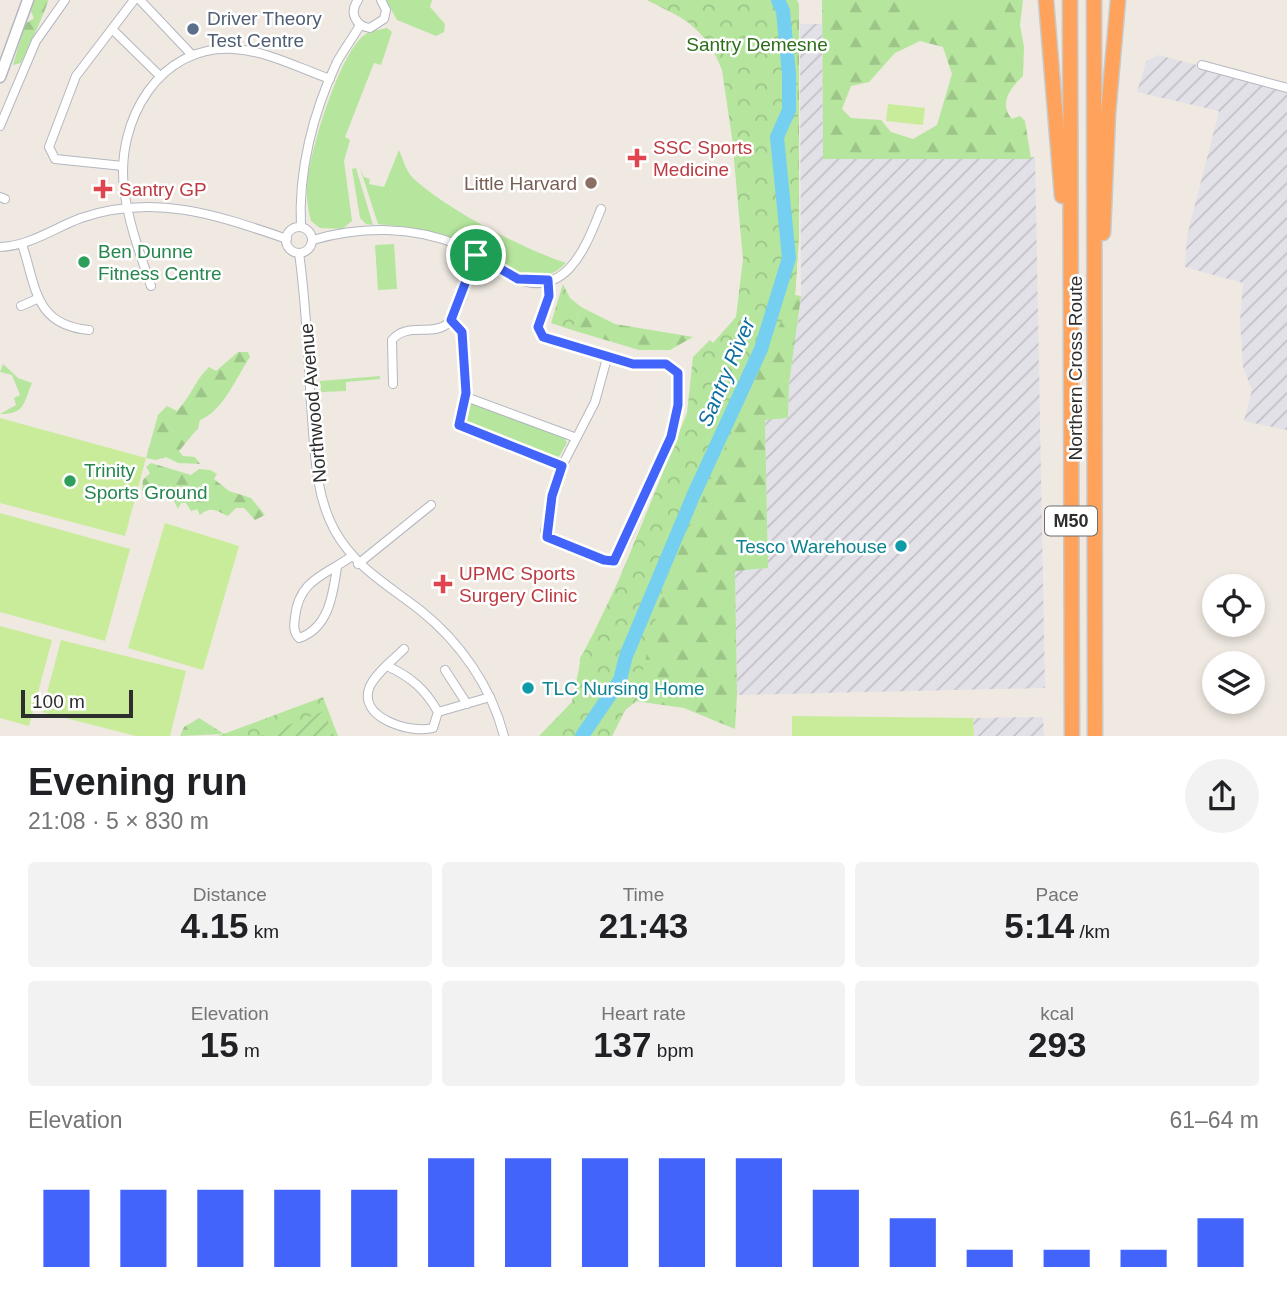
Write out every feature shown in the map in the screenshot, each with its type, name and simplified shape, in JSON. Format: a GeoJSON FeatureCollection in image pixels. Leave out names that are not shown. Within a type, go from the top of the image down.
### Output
{"type":"FeatureCollection","features":[{"type":"Feature","properties":{"kind":"highway"},"geometry":{"type":"LineString","coordinates":[[1046,0],[1070,306]]}},
{"type":"Feature","properties":{"kind":"highway","name":"Northern Cross Route"},"geometry":{"type":"LineString","coordinates":[[1070,0],[1072,736]]}},
{"type":"Feature","properties":{"kind":"highway","name":"Northern Cross Route"},"geometry":{"type":"LineString","coordinates":[[1094,0],[1095,736]]}},
{"type":"Feature","properties":{"kind":"highway"},"geometry":{"type":"LineString","coordinates":[[1096,399],[1108,114],[1118,0]]}},
{"type":"Feature","properties":{"kind":"main road"},"geometry":{"type":"LineString","coordinates":[[1,70],[28,0]]}},
{"type":"Feature","properties":{"kind":"street"},"geometry":{"type":"LineString","coordinates":[[0,126],[36,41],[65,0]]}},
{"type":"Feature","properties":{"kind":"street"},"geometry":{"type":"LineString","coordinates":[[124,166],[60,160],[50,152],[55,126],[76,76],[134,0]]}},
{"type":"Feature","properties":{"kind":"street"},"geometry":{"type":"LineString","coordinates":[[140,0],[192,55]]}},
{"type":"Feature","properties":{"kind":"street"},"geometry":{"type":"LineString","coordinates":[[358,0],[353,12],[360,25],[370,28],[380,24],[385,15],[381,0]]}},
{"type":"Feature","properties":{"kind":"street"},"geometry":{"type":"LineString","coordinates":[[301,227],[306,156],[330,79],[360,25]]}},
{"type":"Feature","properties":{"kind":"street"},"geometry":{"type":"LineString","coordinates":[[113,30],[160,76]]}},
{"type":"Feature","properties":{"kind":"street"},"geometry":{"type":"LineString","coordinates":[[150,286],[127,207],[124,166],[135,116],[160,76],[180,60],[192,55],[229,48],[244,50],[330,79]]}},
{"type":"Feature","properties":{"kind":"street"},"geometry":{"type":"LineString","coordinates":[[1202,65],[1287,88]]}},
{"type":"Feature","properties":{"kind":"street"},"geometry":{"type":"LineString","coordinates":[[0,247],[22,244],[80,219],[127,207],[151,205],[195,210],[286,239]]}},
{"type":"Feature","properties":{"kind":"street"},"geometry":{"type":"LineString","coordinates":[[313,240],[358,231],[399,230],[428,235],[476,255],[518,279],[548,280],[562,274],[579,260],[601,209]]}},
{"type":"Feature","properties":{"kind":"street"},"geometry":{"type":"LineString","coordinates":[[286,239],[291,230],[301,227],[309,231],[313,240]]}},
{"type":"Feature","properties":{"kind":"street"},"geometry":{"type":"LineString","coordinates":[[286,239],[290,249],[299,253],[307,251],[313,240]]}},
{"type":"Feature","properties":{"kind":"street"},"geometry":{"type":"LineString","coordinates":[[22,244],[37,299],[59,322],[89,330]]}},
{"type":"Feature","properties":{"kind":"street","name":"Northwood Avenue"},"geometry":{"type":"LineString","coordinates":[[299,253],[318,479],[331,524],[358,564],[435,623],[473,667],[490,698],[504,736]]}},
{"type":"Feature","properties":{"kind":"street"},"geometry":{"type":"LineString","coordinates":[[393,384],[390,346],[394,337],[405,330],[440,327],[451,320],[476,255]]}},
{"type":"Feature","properties":{"kind":"street"},"geometry":{"type":"LineString","coordinates":[[548,280],[550,291],[538,327],[540,335],[633,364],[666,364],[678,373],[680,384],[671,437],[614,561],[604,560],[547,537],[552,496],[562,466],[595,402],[607,358]]}},
{"type":"Feature","properties":{"kind":"street"},"geometry":{"type":"LineString","coordinates":[[21,306],[37,299]]}},
{"type":"Feature","properties":{"kind":"street"},"geometry":{"type":"LineString","coordinates":[[451,320],[462,332],[466,397],[459,419],[460,427],[562,466]]}},
{"type":"Feature","properties":{"kind":"street"},"geometry":{"type":"LineString","coordinates":[[466,397],[575,437]]}},
{"type":"Feature","properties":{"kind":"street"},"geometry":{"type":"LineString","coordinates":[[358,564],[432,505]]}},
{"type":"Feature","properties":{"kind":"street"},"geometry":{"type":"LineString","coordinates":[[337,568],[327,610],[307,635],[299,638],[295,634],[294,621],[301,593],[321,572],[337,568],[352,556]]}},
{"type":"Feature","properties":{"kind":"street"},"geometry":{"type":"LineString","coordinates":[[404,649],[370,685],[368,701],[392,723],[417,730],[433,728],[438,712]]}},
{"type":"Feature","properties":{"kind":"street"},"geometry":{"type":"LineString","coordinates":[[387,666],[417,683],[438,712]]}},
{"type":"Feature","properties":{"kind":"street"},"geometry":{"type":"LineString","coordinates":[[445,670],[467,704]]}},
{"type":"Feature","properties":{"kind":"street"},"geometry":{"type":"LineString","coordinates":[[438,712],[490,698]]}},
{"type":"Feature","properties":{"kind":"shaded area"},"geometry":{"type":"Polygon","coordinates":[[[800,24],[822,24],[823,159],[1035,157],[1045,688],[737,695],[735,570],[768,568],[765,419],[788,417],[789,384],[801,296],[800,24]]]}},
{"type":"Feature","properties":{"kind":"shaded area"},"geometry":{"type":"Polygon","coordinates":[[[1158,55],[1287,88],[1287,430],[1244,421],[1252,390],[1243,367],[1240,321],[1243,283],[1185,267],[1187,236],[1219,111],[1137,92],[1146,62],[1158,55]]]}},
{"type":"Feature","properties":{"kind":"shaded area"},"geometry":{"type":"Polygon","coordinates":[[[1043,717],[1044,736],[974,736],[973,718],[1043,717]]]}},
{"type":"Feature","properties":{"kind":"green space"},"geometry":{"type":"Polygon","coordinates":[[[34,0],[48,0],[21,63],[13,65],[25,24],[34,18],[30,10],[34,0]]]}},
{"type":"Feature","properties":{"kind":"green space"},"geometry":{"type":"Polygon","coordinates":[[[386,0],[432,0],[430,7],[445,24],[444,32],[436,36],[397,20],[386,0]]]}},
{"type":"Feature","properties":{"kind":"green space","name":"Santry Demesne"},"geometry":{"type":"Polygon","coordinates":[[[647,0],[797,0],[799,4],[799,236],[795,295],[801,296],[789,384],[788,418],[765,420],[768,568],[735,571],[735,729],[684,708],[635,701],[625,710],[612,736],[539,736],[572,702],[579,678],[580,658],[603,617],[651,504],[743,353],[772,190],[713,47],[692,23],[647,0]]]}},
{"type":"Feature","properties":{"kind":"green space","name":"Santry Demesne"},"geometry":{"type":"Polygon","coordinates":[[[647,0],[797,0],[799,236],[795,296],[778,328],[664,585],[641,678],[645,695],[625,710],[612,736],[540,736],[572,702],[581,659],[620,578],[687,413],[693,357],[710,340],[713,343],[736,317],[743,259],[732,138],[722,70],[702,35],[672,12],[647,0]]]}},
{"type":"Feature","properties":{"kind":"green space"},"geometry":{"type":"Polygon","coordinates":[[[822,0],[907,0],[916,10],[910,17],[918,21],[989,19],[997,23],[999,32],[990,34],[1002,47],[1007,42],[1002,19],[1007,6],[1004,0],[1023,0],[1020,25],[1024,47],[1023,76],[1011,90],[1006,108],[1012,119],[1020,116],[1025,121],[1031,159],[823,159],[822,0]],[[920,41],[895,53],[869,82],[851,86],[842,109],[851,118],[881,120],[891,132],[913,139],[937,125],[952,74],[943,47],[920,41]]]}},
{"type":"Feature","properties":{"kind":"green space"},"geometry":{"type":"Polygon","coordinates":[[[891,0],[1013,0],[1006,51],[905,20],[891,0]]]}},
{"type":"Feature","properties":{"kind":"green space"},"geometry":{"type":"Polygon","coordinates":[[[387,28],[392,32],[381,65],[374,63],[345,137],[350,140],[344,161],[352,221],[342,229],[320,228],[311,221],[307,188],[313,150],[327,106],[353,48],[364,35],[387,28]]]}},
{"type":"Feature","properties":{"kind":"green space"},"geometry":{"type":"Polygon","coordinates":[[[888,104],[925,108],[923,125],[886,121],[888,104]]]}},
{"type":"Feature","properties":{"kind":"green space"},"geometry":{"type":"Polygon","coordinates":[[[399,150],[411,176],[428,191],[507,238],[566,263],[552,273],[539,277],[525,276],[457,240],[418,229],[378,224],[360,168],[364,177],[370,179],[369,184],[384,187],[399,150]]]}},
{"type":"Feature","properties":{"kind":"green space"},"geometry":{"type":"Polygon","coordinates":[[[356,168],[373,225],[366,224],[360,218],[352,169],[356,168]]]}},
{"type":"Feature","properties":{"kind":"green space"},"geometry":{"type":"Polygon","coordinates":[[[394,244],[397,289],[378,290],[375,245],[394,244]]]}},
{"type":"Feature","properties":{"kind":"green space"},"geometry":{"type":"Polygon","coordinates":[[[563,284],[570,298],[581,307],[572,330],[551,323],[563,284]]]}},
{"type":"Feature","properties":{"kind":"green space"},"geometry":{"type":"Polygon","coordinates":[[[581,307],[615,324],[693,337],[670,350],[639,350],[572,330],[581,307]]]}},
{"type":"Feature","properties":{"kind":"green space"},"geometry":{"type":"Polygon","coordinates":[[[238,352],[248,352],[250,357],[222,402],[200,420],[198,428],[179,451],[183,456],[195,457],[200,464],[178,463],[166,457],[156,460],[146,458],[158,415],[167,406],[177,411],[209,367],[216,371],[238,352]]]}},
{"type":"Feature","properties":{"kind":"green space"},"geometry":{"type":"Polygon","coordinates":[[[3,364],[18,378],[32,383],[19,410],[8,414],[0,414],[16,405],[14,398],[20,395],[12,375],[0,372],[3,364]]]}},
{"type":"Feature","properties":{"kind":"green space"},"geometry":{"type":"Polygon","coordinates":[[[380,376],[380,379],[346,382],[346,391],[321,392],[320,381],[380,376]]]}},
{"type":"Feature","properties":{"kind":"green space"},"geometry":{"type":"Polygon","coordinates":[[[471,403],[564,437],[567,443],[557,460],[463,422],[471,403]]]}},
{"type":"Feature","properties":{"kind":"green space","name":"Trinity Sports Ground"},"geometry":{"type":"Polygon","coordinates":[[[0,418],[146,458],[125,536],[0,503],[0,418]]]}},
{"type":"Feature","properties":{"kind":"green space"},"geometry":{"type":"Polygon","coordinates":[[[151,463],[191,475],[199,469],[210,470],[217,474],[214,479],[229,491],[251,498],[265,515],[255,520],[244,508],[236,508],[228,516],[213,510],[200,515],[197,509],[191,511],[186,503],[181,503],[178,509],[169,491],[142,491],[143,480],[150,473],[146,467],[151,463]]]}},
{"type":"Feature","properties":{"kind":"green space"},"geometry":{"type":"Polygon","coordinates":[[[0,513],[130,549],[105,641],[0,612],[0,513]]]}},
{"type":"Feature","properties":{"kind":"green space"},"geometry":{"type":"Polygon","coordinates":[[[165,523],[239,546],[203,670],[128,648],[165,523]]]}},
{"type":"Feature","properties":{"kind":"green space"},"geometry":{"type":"Polygon","coordinates":[[[0,626],[52,640],[29,726],[0,718],[0,626]]]}},
{"type":"Feature","properties":{"kind":"green space"},"geometry":{"type":"Polygon","coordinates":[[[61,640],[186,671],[170,736],[136,736],[42,712],[61,640]]]}},
{"type":"Feature","properties":{"kind":"green space"},"geometry":{"type":"Polygon","coordinates":[[[323,697],[338,736],[218,736],[323,697]]]}},
{"type":"Feature","properties":{"kind":"green space"},"geometry":{"type":"Polygon","coordinates":[[[324,711],[334,736],[261,736],[324,711]]]}},
{"type":"Feature","properties":{"kind":"green space"},"geometry":{"type":"Polygon","coordinates":[[[792,716],[973,718],[974,736],[792,736],[792,716]]]}},
{"type":"Feature","properties":{"kind":"green space"},"geometry":{"type":"Polygon","coordinates":[[[199,718],[224,734],[180,736],[184,727],[199,718]]]}},
{"type":"Feature","properties":{"kind":"waterway","name":"Santry River"},"geometry":{"type":"LineString","coordinates":[[582,736],[620,680],[626,656],[694,494],[761,349],[789,258],[777,137],[789,110],[789,74],[783,11],[778,0]]}},
{"type":"Feature","properties":{"kind":"place","name":"Driver Theory Test Centre"},"geometry":{"type":"Point","coordinates":[193,29]}},
{"type":"Feature","properties":{"kind":"place","name":"SSC Sports Medicine"},"geometry":{"type":"Point","coordinates":[637,158]}},
{"type":"Feature","properties":{"kind":"place","name":"Little Harvard"},"geometry":{"type":"Point","coordinates":[591,183]}},
{"type":"Feature","properties":{"kind":"place","name":"Santry GP"},"geometry":{"type":"Point","coordinates":[103,189]}},
{"type":"Feature","properties":{"kind":"place","name":"Ben Dunne Fitness Centre"},"geometry":{"type":"Point","coordinates":[84,262]}},
{"type":"Feature","properties":{"kind":"place","name":"Trinity Sports Ground"},"geometry":{"type":"Point","coordinates":[70,481]}},
{"type":"Feature","properties":{"kind":"place","name":"Tesco Warehouse"},"geometry":{"type":"Point","coordinates":[901,546]}},
{"type":"Feature","properties":{"kind":"place","name":"UPMC Sports Surgery Clinic"},"geometry":{"type":"Point","coordinates":[443,584]}},
{"type":"Feature","properties":{"kind":"place","name":"TLC Nursing Home"},"geometry":{"type":"Point","coordinates":[528,688]}},
{"type":"Feature","properties":{"kind":"route"},"geometry":{"type":"LineString","coordinates":[[476,255],[518,279],[548,280],[549,296],[538,327],[538,332],[543,337],[633,364],[666,364],[678,373],[678,405],[671,437],[653,473],[629,534],[617,558],[612,562],[547,537],[545,531],[551,514],[552,496],[562,466],[459,425],[466,400],[462,332],[451,320],[476,255]]}}]}
